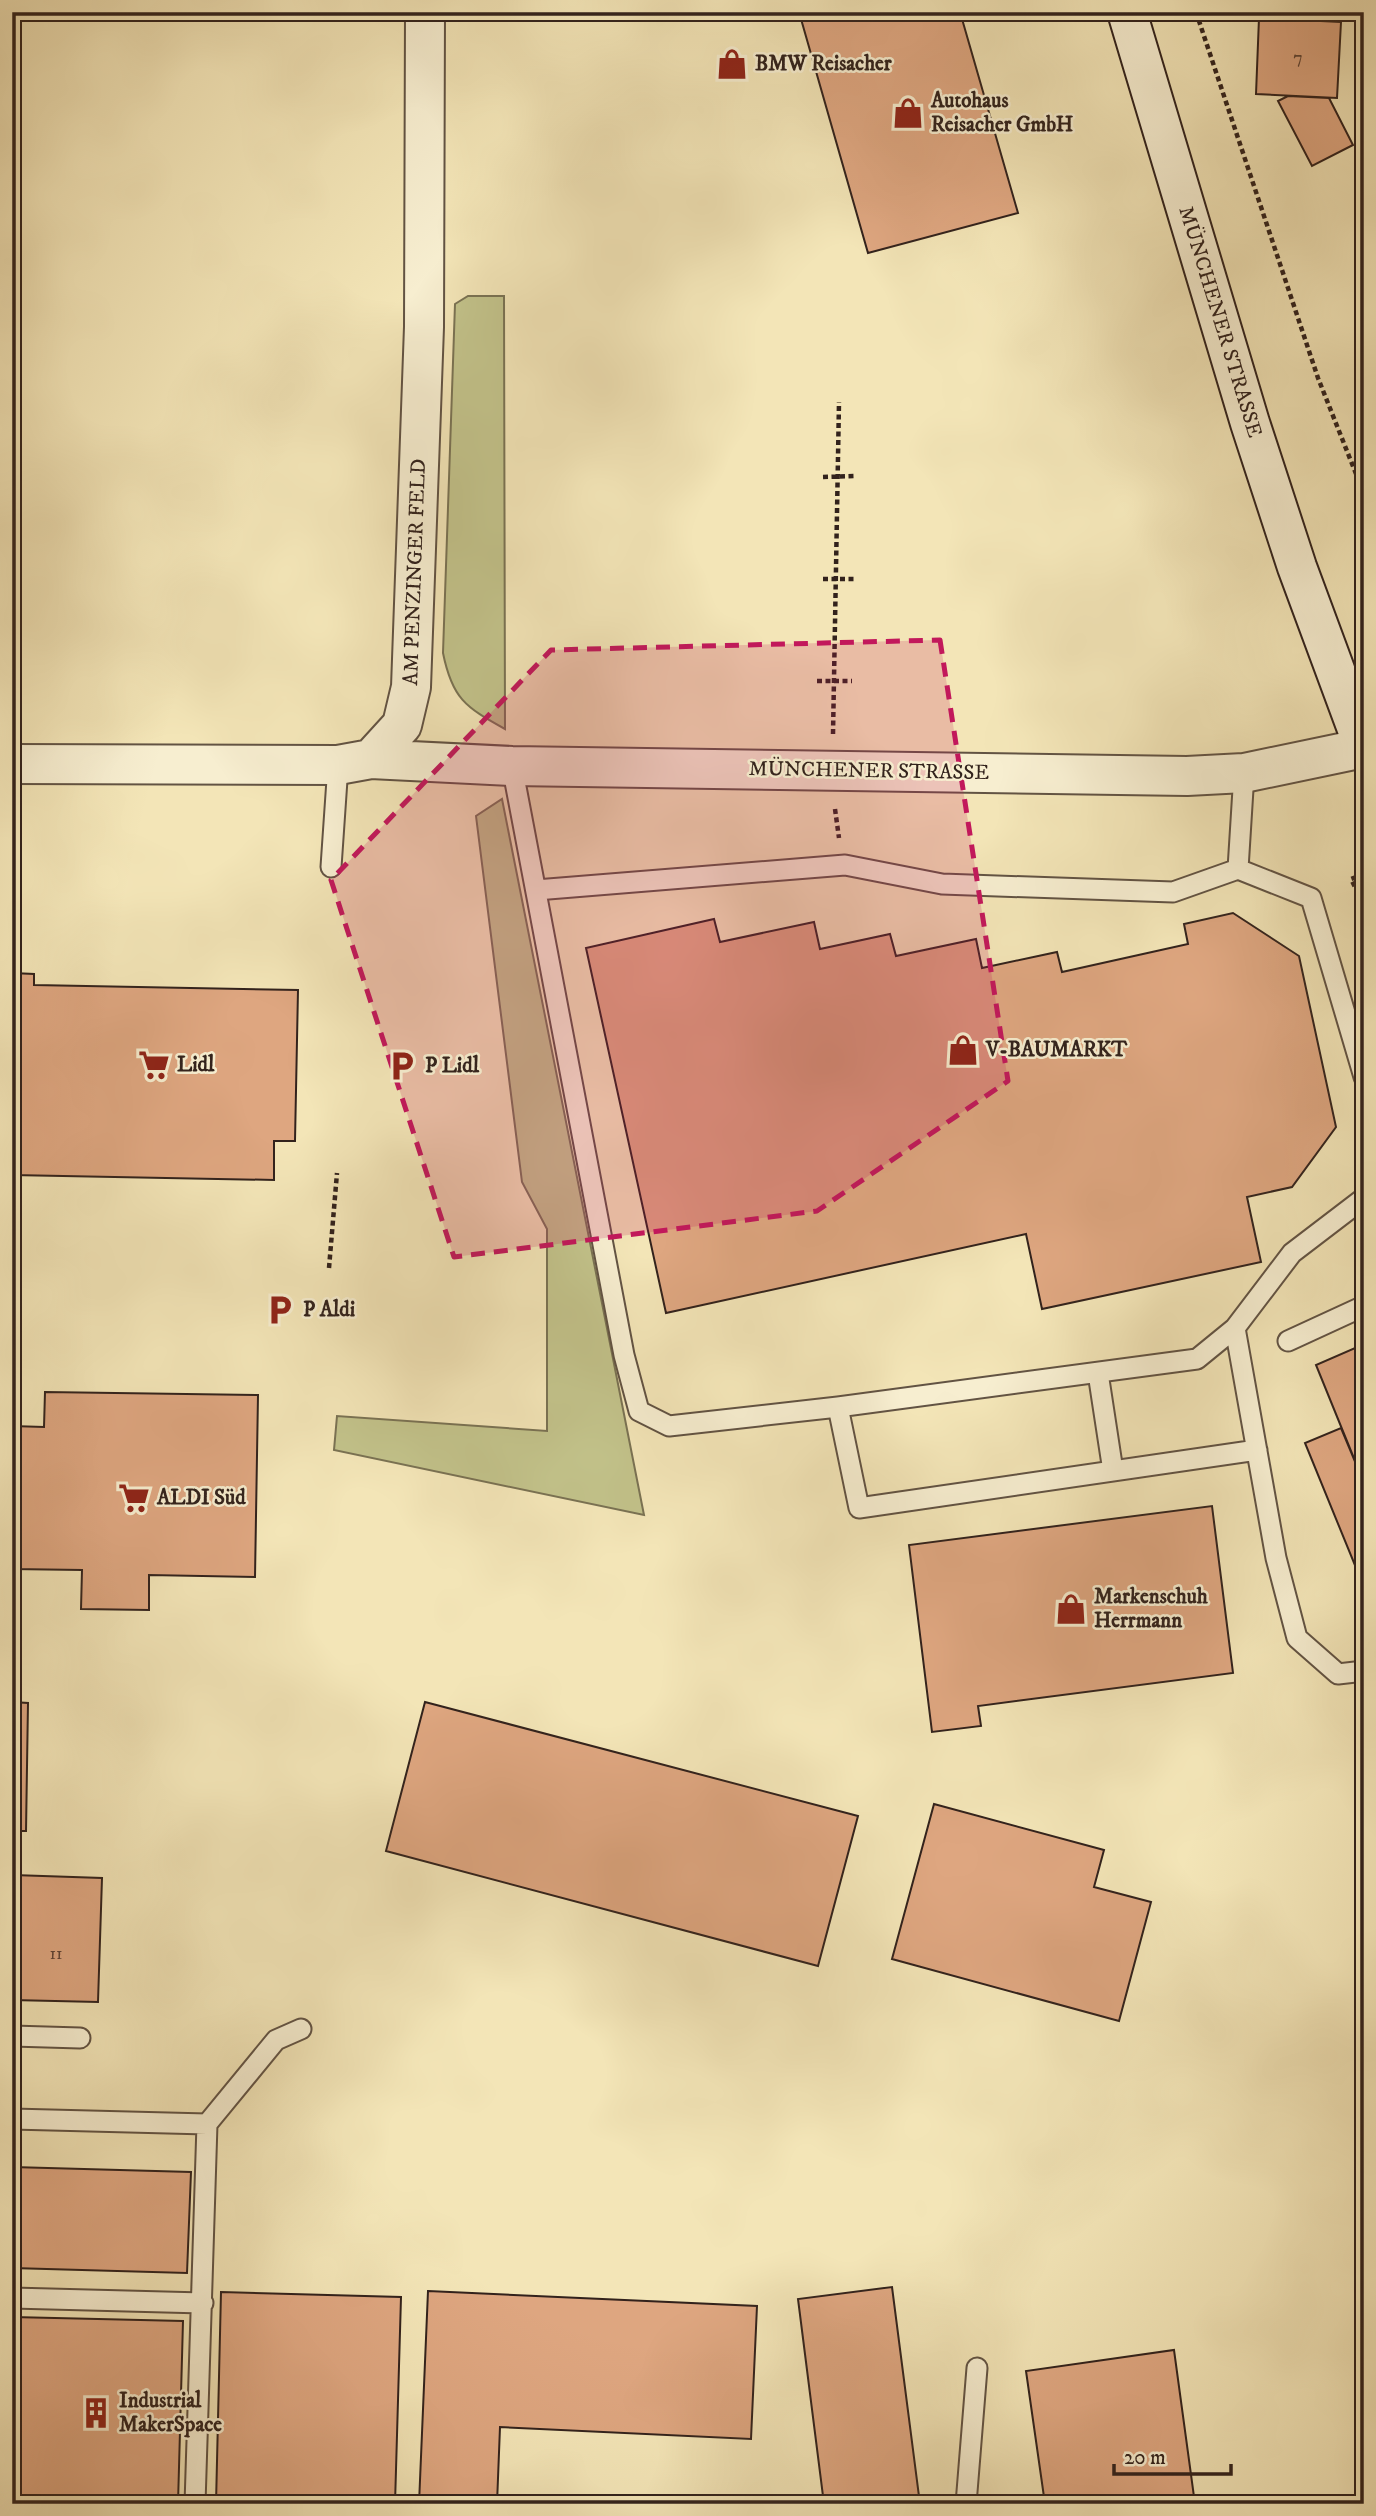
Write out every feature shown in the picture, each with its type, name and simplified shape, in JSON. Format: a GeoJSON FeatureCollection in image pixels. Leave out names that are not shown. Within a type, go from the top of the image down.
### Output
{"type":"FeatureCollection","features":[{"type":"Feature","properties":{"kind":"street","name":"AM PENZINGER FELD"},"geometry":{"type":"LineString","coordinates":[[355,762],[402,725],[411,687],[424,327],[425,12]]}},
{"type":"Feature","properties":{"kind":"street","name":"MÜNCHENER STRASSE"},"geometry":{"type":"LineString","coordinates":[[355,762],[1187,776],[1244,773],[1364,748],[1297,567],[1259,450],[1127,12]]}},
{"type":"Feature","properties":{"kind":"street"},"geometry":{"type":"LineString","coordinates":[[12,764],[355,762]]}},
{"type":"Feature","properties":{"kind":"lane"},"geometry":{"type":"LineString","coordinates":[[331,867],[355,762]]}},
{"type":"Feature","properties":{"kind":"lane"},"geometry":{"type":"LineString","coordinates":[[512,766],[624,1354],[639,1411],[669,1426],[838,1407],[1197,1359],[1235,1328],[1292,1253],[1364,1198]]}},
{"type":"Feature","properties":{"kind":"lane"},"geometry":{"type":"LineString","coordinates":[[1238,869],[1244,773]]}},
{"type":"Feature","properties":{"kind":"lane"},"geometry":{"type":"LineString","coordinates":[[536,890],[845,865],[942,884],[1173,892],[1238,869],[1311,898],[1364,1077]]}},
{"type":"Feature","properties":{"kind":"lane"},"geometry":{"type":"LineString","coordinates":[[1288,1341],[1364,1306]]}},
{"type":"Feature","properties":{"kind":"lane"},"geometry":{"type":"LineString","coordinates":[[1235,1328],[1276,1558],[1297,1638],[1338,1674],[1364,1671]]}},
{"type":"Feature","properties":{"kind":"lane"},"geometry":{"type":"LineString","coordinates":[[1098,1373],[1113,1471]]}},
{"type":"Feature","properties":{"kind":"lane"},"geometry":{"type":"LineString","coordinates":[[838,1407],[859,1508],[1256,1450]]}},
{"type":"Feature","properties":{"kind":"lane"},"geometry":{"type":"LineString","coordinates":[[195,2504],[207,2124],[276,2040],[301,2029]]}},
{"type":"Feature","properties":{"kind":"lane"},"geometry":{"type":"LineString","coordinates":[[12,2036],[80,2038]]}},
{"type":"Feature","properties":{"kind":"lane"},"geometry":{"type":"LineString","coordinates":[[12,2119],[207,2124]]}},
{"type":"Feature","properties":{"kind":"lane"},"geometry":{"type":"LineString","coordinates":[[12,2298],[203,2303]]}},
{"type":"Feature","properties":{"kind":"lane"},"geometry":{"type":"LineString","coordinates":[[966,2504],[977,2368]]}},
{"type":"Feature","properties":{"kind":"path"},"geometry":{"type":"LineString","coordinates":[[1196,12],[1318,378],[1364,494]]}},
{"type":"Feature","properties":{"kind":"path"},"geometry":{"type":"LineString","coordinates":[[839,402],[833,770],[835,807],[845,865]]}},
{"type":"Feature","properties":{"kind":"path"},"geometry":{"type":"LineString","coordinates":[[823,477],[855,476]]}},
{"type":"Feature","properties":{"kind":"path"},"geometry":{"type":"LineString","coordinates":[[823,579],[854,579]]}},
{"type":"Feature","properties":{"kind":"path"},"geometry":{"type":"LineString","coordinates":[[817,681],[852,681]]}},
{"type":"Feature","properties":{"kind":"path"},"geometry":{"type":"LineString","coordinates":[[1364,874],[1351,879],[1364,905]]}},
{"type":"Feature","properties":{"kind":"path"},"geometry":{"type":"LineString","coordinates":[[329,1268],[337,1173]]}},
{"type":"Feature","properties":{"kind":"highlighted area"},"geometry":{"type":"Polygon","coordinates":[[[940,640],[1008,1081],[817,1211],[454,1257],[331,880],[551,650],[940,640]]]}},
{"type":"Feature","properties":{"kind":"green space"},"geometry":{"type":"Polygon","coordinates":[[[468,296],[504,296],[505,729],[462,700],[451,681],[443,653],[455,304],[468,296]]]}},
{"type":"Feature","properties":{"kind":"green space"},"geometry":{"type":"Polygon","coordinates":[[[502,799],[644,1515],[334,1450],[337,1416],[547,1431],[547,1229],[522,1182],[476,816],[502,799]]]}},
{"type":"Feature","properties":{"kind":"building","name":"Autohaus Reisacher GmbH"},"geometry":{"type":"Polygon","coordinates":[[[799,12],[960,12],[1018,213],[868,253],[799,12]]]}},
{"type":"Feature","properties":{"kind":"building"},"geometry":{"type":"Polygon","coordinates":[[[1259,18],[1341,22],[1337,98],[1256,94],[1259,18]]]}},
{"type":"Feature","properties":{"kind":"building"},"geometry":{"type":"Polygon","coordinates":[[[1288,96],[1329,98],[1353,145],[1312,166],[1278,101],[1288,96]]]}},
{"type":"Feature","properties":{"kind":"building","name":"V-BAUMARKT"},"geometry":{"type":"Polygon","coordinates":[[[1233,913],[1299,956],[1336,1127],[1292,1187],[1247,1197],[1261,1262],[1042,1309],[1026,1234],[666,1313],[586,948],[714,919],[720,942],[814,922],[820,949],[890,934],[896,956],[976,939],[982,968],[1057,952],[1062,972],[1188,944],[1184,924],[1233,913]]]}},
{"type":"Feature","properties":{"kind":"building","name":"Lidl"},"geometry":{"type":"Polygon","coordinates":[[[12,973],[34,974],[34,985],[298,990],[295,1141],[274,1141],[274,1180],[12,1175],[12,973]]]}},
{"type":"Feature","properties":{"kind":"building"},"geometry":{"type":"Polygon","coordinates":[[[1355,1348],[1364,1369],[1364,1483],[1316,1365],[1355,1348]]]}},
{"type":"Feature","properties":{"kind":"building","name":"ALDI Süd"},"geometry":{"type":"Polygon","coordinates":[[[45,1392],[258,1395],[255,1577],[149,1575],[149,1610],[81,1609],[82,1570],[12,1569],[12,1426],[44,1427],[45,1392]]]}},
{"type":"Feature","properties":{"kind":"building"},"geometry":{"type":"Polygon","coordinates":[[[1341,1428],[1364,1483],[1364,1579],[1361,1580],[1305,1443],[1341,1428]]]}},
{"type":"Feature","properties":{"kind":"building","name":"Markenschuh Herrmann"},"geometry":{"type":"Polygon","coordinates":[[[1212,1506],[1233,1673],[978,1706],[981,1726],[932,1732],[909,1545],[1212,1506]]]}},
{"type":"Feature","properties":{"kind":"building"},"geometry":{"type":"Polygon","coordinates":[[[12,1702],[28,1703],[26,1831],[12,1831],[12,1702]]]}},
{"type":"Feature","properties":{"kind":"building"},"geometry":{"type":"Polygon","coordinates":[[[425,1702],[858,1816],[818,1966],[386,1851],[425,1702]]]}},
{"type":"Feature","properties":{"kind":"building"},"geometry":{"type":"Polygon","coordinates":[[[934,1804],[1104,1850],[1094,1887],[1151,1902],[1119,2021],[892,1959],[934,1804]]]}},
{"type":"Feature","properties":{"kind":"building"},"geometry":{"type":"Polygon","coordinates":[[[13,1875],[102,1878],[98,2002],[12,2000],[13,1875]]]}},
{"type":"Feature","properties":{"kind":"building"},"geometry":{"type":"Polygon","coordinates":[[[12,2167],[191,2172],[187,2273],[12,2268],[12,2167]]]}},
{"type":"Feature","properties":{"kind":"building"},"geometry":{"type":"Polygon","coordinates":[[[892,2287],[920,2504],[824,2504],[798,2299],[892,2287]]]}},
{"type":"Feature","properties":{"kind":"building"},"geometry":{"type":"Polygon","coordinates":[[[428,2291],[757,2306],[751,2439],[500,2427],[497,2504],[419,2504],[428,2291]]]}},
{"type":"Feature","properties":{"kind":"building"},"geometry":{"type":"Polygon","coordinates":[[[221,2292],[401,2297],[395,2504],[216,2504],[221,2292]]]}},
{"type":"Feature","properties":{"kind":"building","name":"Industrial MakerSpace"},"geometry":{"type":"Polygon","coordinates":[[[12,2317],[183,2321],[178,2504],[12,2504],[12,2317]]]}},
{"type":"Feature","properties":{"kind":"building"},"geometry":{"type":"Polygon","coordinates":[[[1174,2350],[1195,2504],[1045,2504],[1026,2371],[1174,2350]]]}},
{"type":"Feature","properties":{"kind":"place","name":"BMW Reisacher"},"geometry":{"type":"Point","coordinates":[732,64]}},
{"type":"Feature","properties":{"kind":"place","name":"Autohaus Reisacher GmbH"},"geometry":{"type":"Point","coordinates":[908,113]}},
{"type":"Feature","properties":{"kind":"place","name":"V-BAUMARKT"},"geometry":{"type":"Point","coordinates":[963,1050]}},
{"type":"Feature","properties":{"kind":"place","name":"Lidl"},"geometry":{"type":"Point","coordinates":[154,1065]}},
{"type":"Feature","properties":{"kind":"place","name":"P Lidl"},"geometry":{"type":"Point","coordinates":[402,1066]}},
{"type":"Feature","properties":{"kind":"place","name":"P Aldi"},"geometry":{"type":"Point","coordinates":[280,1310]}},
{"type":"Feature","properties":{"kind":"place","name":"ALDI Süd"},"geometry":{"type":"Point","coordinates":[134,1498]}},
{"type":"Feature","properties":{"kind":"place","name":"Markenschuh Herrmann"},"geometry":{"type":"Point","coordinates":[1071,1609]}},
{"type":"Feature","properties":{"kind":"place","name":"Industrial MakerSpace"},"geometry":{"type":"Point","coordinates":[96,2413]}}]}
